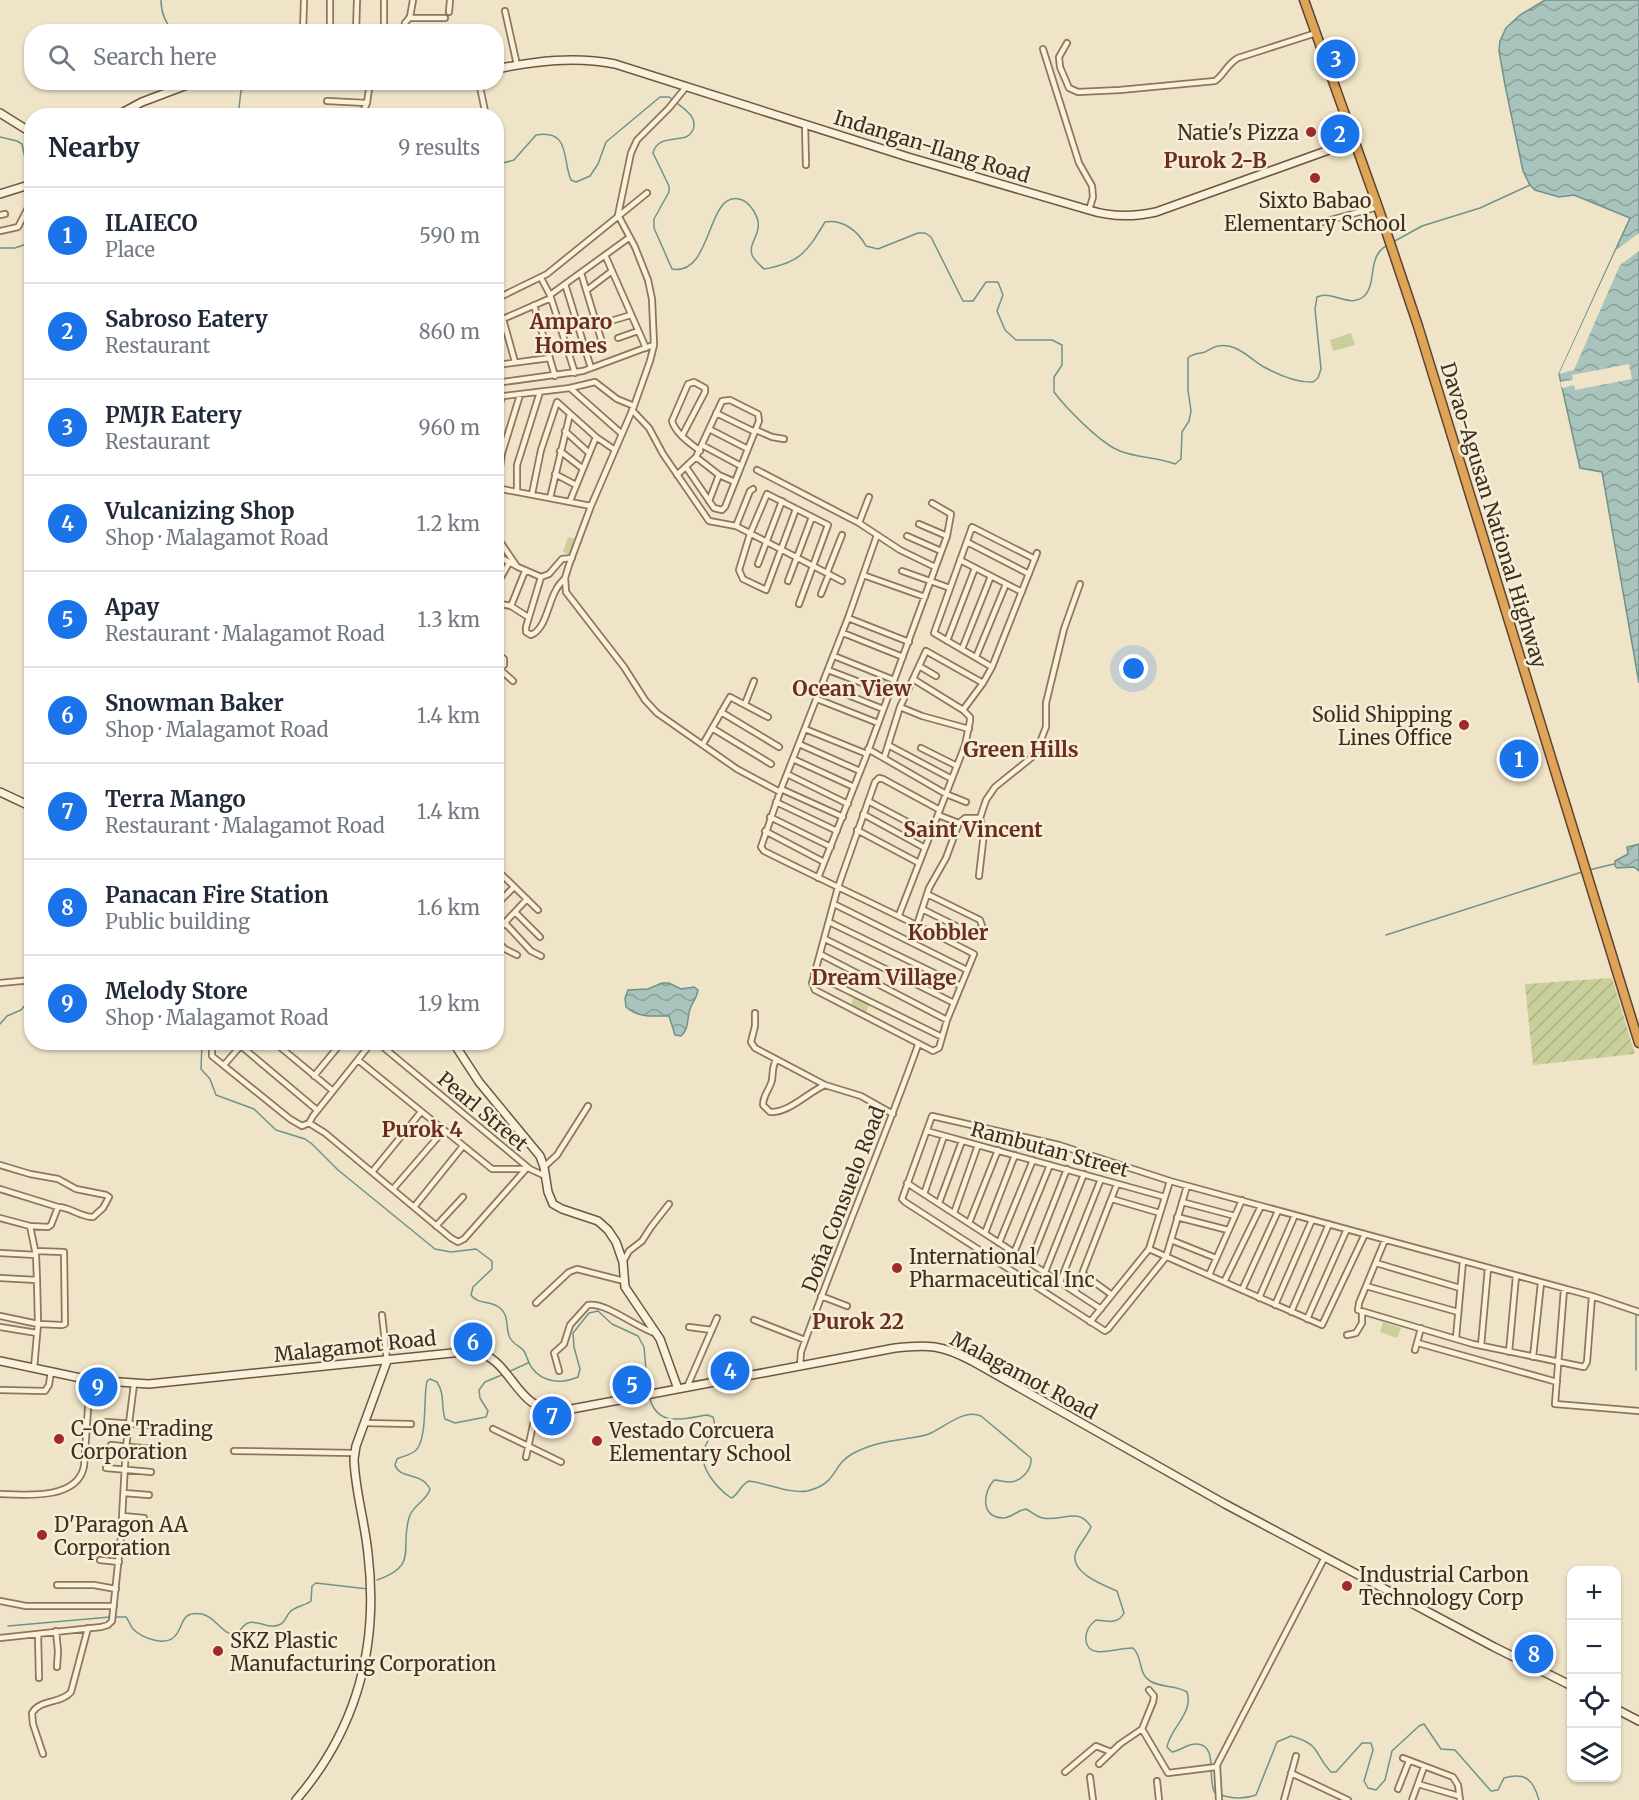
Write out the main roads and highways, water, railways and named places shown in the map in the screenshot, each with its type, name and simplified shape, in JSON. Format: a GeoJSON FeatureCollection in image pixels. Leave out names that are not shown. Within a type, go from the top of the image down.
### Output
{"type":"FeatureCollection","features":[{"type":"Feature","properties":{"kind":"highway","name":"Davao-Agusan National Highway"},"geometry":{"type":"LineString","coordinates":[[1304,0],[1393,249],[1639,1044]]}},
{"type":"Feature","properties":{"kind":"water"},"geometry":{"type":"Polygon","coordinates":[[[1545,0],[1639,0],[1639,683],[1602,472],[1580,468],[1559,374],[1630,218],[1574,195],[1559,197],[1535,190],[1523,171],[1505,85],[1499,51],[1500,41],[1506,28],[1520,15],[1545,0]]]}},
{"type":"Feature","properties":{"kind":"water"},"geometry":{"type":"Polygon","coordinates":[[[1639,844],[1639,871],[1634,867],[1617,868],[1615,866],[1615,861],[1628,854],[1627,847],[1639,844]]]}},
{"type":"Feature","properties":{"kind":"water"},"geometry":{"type":"Polygon","coordinates":[[[662,983],[669,983],[681,989],[694,987],[698,990],[690,1009],[685,1031],[681,1036],[675,1035],[669,1016],[641,1015],[626,1007],[625,998],[628,990],[648,989],[662,983]]]}},
{"type":"Feature","properties":{"kind":"waterway"},"geometry":{"type":"LineString","coordinates":[[161,0],[168,24]]}},
{"type":"Feature","properties":{"kind":"waterway"},"geometry":{"type":"LineString","coordinates":[[239,108],[241,90]]}},
{"type":"Feature","properties":{"kind":"waterway"},"geometry":{"type":"LineString","coordinates":[[504,163],[514,160],[536,135],[547,134],[560,141],[571,180],[576,182],[590,176],[598,164],[606,142],[660,97],[669,97],[673,100]]}},
{"type":"Feature","properties":{"kind":"waterway"},"geometry":{"type":"LineString","coordinates":[[677,103],[694,121],[693,130],[686,137],[666,140],[658,144],[653,153],[669,186],[669,192],[654,219],[654,228],[672,269],[685,268],[695,260],[703,248],[720,208],[728,200],[743,200],[756,215],[758,228],[751,251],[754,259],[764,269],[786,263],[801,255],[825,222],[844,224],[854,231],[866,246],[878,249],[918,233],[925,233],[931,237],[963,301],[973,301],[986,282],[998,282],[1003,295],[997,311],[1005,330],[1016,340],[1052,340],[1062,345],[1062,365],[1054,377],[1054,392],[1084,425],[1103,441],[1120,451],[1175,464],[1181,459],[1182,432],[1189,421],[1191,411],[1188,390],[1188,358],[1216,346],[1231,346],[1275,372],[1294,380],[1313,382],[1318,378],[1321,369],[1315,309],[1317,297],[1323,295],[1352,301],[1363,297],[1370,286],[1376,257],[1386,246]]}},
{"type":"Feature","properties":{"kind":"waterway"},"geometry":{"type":"LineString","coordinates":[[0,137],[22,144],[24,154]]}},
{"type":"Feature","properties":{"kind":"waterway"},"geometry":{"type":"LineString","coordinates":[[1393,242],[1422,226],[1480,208],[1530,185]]}},
{"type":"Feature","properties":{"kind":"waterway"},"geometry":{"type":"LineString","coordinates":[[0,248],[15,248],[24,245]]}},
{"type":"Feature","properties":{"kind":"waterway"},"geometry":{"type":"LineString","coordinates":[[1589,870],[1614,864]]}},
{"type":"Feature","properties":{"kind":"waterway"},"geometry":{"type":"LineString","coordinates":[[1386,935],[1582,872]]}},
{"type":"Feature","properties":{"kind":"waterway"},"geometry":{"type":"LineString","coordinates":[[0,1024],[7,1016],[24,1006]]}},
{"type":"Feature","properties":{"kind":"waterway"},"geometry":{"type":"LineString","coordinates":[[202,1050],[201,1069],[210,1079],[216,1095],[254,1109],[276,1130],[305,1139],[338,1170],[435,1249],[451,1252],[476,1249],[492,1261],[492,1269],[473,1287],[471,1295],[503,1311],[510,1338],[524,1351],[536,1373],[553,1381],[566,1381],[578,1377],[580,1369],[573,1333],[589,1313],[598,1311],[612,1324],[638,1336],[644,1347],[648,1392]]}},
{"type":"Feature","properties":{"kind":"waterway"},"geometry":{"type":"LineString","coordinates":[[1636,1315],[1636,1370]]}},
{"type":"Feature","properties":{"kind":"waterway"},"geometry":{"type":"LineString","coordinates":[[508,1372],[528,1363]]}},
{"type":"Feature","properties":{"kind":"waterway"},"geometry":{"type":"LineString","coordinates":[[377,1580],[391,1574],[404,1561],[410,1515],[430,1489],[421,1480],[401,1473],[395,1465],[397,1459],[415,1451],[419,1446],[422,1438],[427,1381],[430,1379],[437,1382],[441,1391],[445,1419],[455,1423],[486,1417],[488,1411],[480,1398],[479,1390],[485,1382],[504,1374]]}},
{"type":"Feature","properties":{"kind":"waterway"},"geometry":{"type":"LineString","coordinates":[[649,1396],[653,1406],[664,1417],[672,1419],[707,1415],[713,1417],[714,1426],[704,1449],[704,1463],[715,1483],[731,1498],[749,1481],[800,1492],[817,1488],[829,1479],[845,1459],[858,1451],[870,1446],[928,1434],[962,1416],[975,1414],[981,1416],[1031,1458],[1028,1471],[1018,1480],[1009,1482],[994,1480],[986,1497],[987,1509],[996,1517],[1003,1518],[1026,1509],[1043,1518],[1081,1517],[1091,1527],[1076,1552],[1077,1566],[1088,1577],[1117,1591],[1124,1613],[1115,1621],[1096,1620],[1086,1635],[1088,1647],[1098,1652],[1133,1648],[1146,1678],[1159,1685],[1187,1692],[1185,1714],[1172,1733],[1167,1747],[1172,1752],[1189,1745],[1203,1745],[1210,1756],[1215,1793],[1236,1798],[1256,1795],[1277,1742],[1291,1736],[1313,1746],[1331,1772],[1336,1772],[1362,1743],[1371,1743],[1373,1750],[1364,1781],[1368,1788],[1376,1790],[1385,1780],[1392,1751],[1424,1724],[1441,1749],[1455,1750],[1491,1791],[1498,1790],[1504,1778],[1523,1777],[1531,1782],[1539,1800]]}},
{"type":"Feature","properties":{"kind":"waterway"},"geometry":{"type":"LineString","coordinates":[[115,1617],[126,1617],[133,1629],[158,1641],[173,1638],[185,1617],[194,1614],[207,1616],[228,1633],[238,1634],[248,1623],[269,1626],[281,1624],[292,1610],[311,1601],[312,1586],[316,1583],[368,1589]]}},
{"type":"Feature","properties":{"kind":"waterway"},"geometry":{"type":"LineString","coordinates":[[8,1626],[110,1617]]}},
{"type":"Feature","properties":{"kind":"place","name":"PMJR Eatery"},"geometry":{"type":"Point","coordinates":[1336,59]}},
{"type":"Feature","properties":{"kind":"place","name":"Natie's Pizza"},"geometry":{"type":"Point","coordinates":[1311,132]}},
{"type":"Feature","properties":{"kind":"place","name":"Sabroso Eatery"},"geometry":{"type":"Point","coordinates":[1340,134]}},
{"type":"Feature","properties":{"kind":"place","name":"Sixto Babao Elementary School"},"geometry":{"type":"Point","coordinates":[1315,178]}},
{"type":"Feature","properties":{"kind":"place","name":"Solid Shipping Lines Office"},"geometry":{"type":"Point","coordinates":[1464,725]}},
{"type":"Feature","properties":{"kind":"place","name":"ILAIECO"},"geometry":{"type":"Point","coordinates":[1519,759]}},
{"type":"Feature","properties":{"kind":"place","name":"International Pharmaceutical Inc"},"geometry":{"type":"Point","coordinates":[897,1268]}},
{"type":"Feature","properties":{"kind":"place","name":"Snowman Baker"},"geometry":{"type":"Point","coordinates":[473,1342]}},
{"type":"Feature","properties":{"kind":"place","name":"Vulcanizing Shop"},"geometry":{"type":"Point","coordinates":[730,1371]}},
{"type":"Feature","properties":{"kind":"place","name":"Apay"},"geometry":{"type":"Point","coordinates":[632,1385]}},
{"type":"Feature","properties":{"kind":"place","name":"Melody Store"},"geometry":{"type":"Point","coordinates":[98,1387]}},
{"type":"Feature","properties":{"kind":"place","name":"Terra Mango"},"geometry":{"type":"Point","coordinates":[552,1416]}},
{"type":"Feature","properties":{"kind":"place","name":"C-One Trading Corporation"},"geometry":{"type":"Point","coordinates":[59,1439]}},
{"type":"Feature","properties":{"kind":"place","name":"Vestado Corcuera Elementary School"},"geometry":{"type":"Point","coordinates":[597,1441]}},
{"type":"Feature","properties":{"kind":"place","name":"D'Paragon AA Corporation"},"geometry":{"type":"Point","coordinates":[42,1535]}},
{"type":"Feature","properties":{"kind":"place","name":"Industrial Carbon Technology Corp"},"geometry":{"type":"Point","coordinates":[1347,1586]}},
{"type":"Feature","properties":{"kind":"place","name":"SKZ Plastic Manufacturing Corporation"},"geometry":{"type":"Point","coordinates":[218,1651]}},
{"type":"Feature","properties":{"kind":"place","name":"Panacan Fire Station"},"geometry":{"type":"Point","coordinates":[1534,1654]}},
{"type":"Feature","properties":{"kind":"district","name":"Purok 2-B"},"geometry":{"type":"Point","coordinates":[1215,160]}},
{"type":"Feature","properties":{"kind":"district","name":"Amparo Homes"},"geometry":{"type":"Point","coordinates":[571,333]}},
{"type":"Feature","properties":{"kind":"district","name":"Ocean View"},"geometry":{"type":"Point","coordinates":[852,688]}},
{"type":"Feature","properties":{"kind":"district","name":"Green Hills"},"geometry":{"type":"Point","coordinates":[1021,749]}},
{"type":"Feature","properties":{"kind":"district","name":"Saint Vincent"},"geometry":{"type":"Point","coordinates":[973,829]}},
{"type":"Feature","properties":{"kind":"district","name":"Kobbler"},"geometry":{"type":"Point","coordinates":[948,932]}},
{"type":"Feature","properties":{"kind":"district","name":"Dream Village"},"geometry":{"type":"Point","coordinates":[884,977]}},
{"type":"Feature","properties":{"kind":"district","name":"Purok 4"},"geometry":{"type":"Point","coordinates":[422,1129]}},
{"type":"Feature","properties":{"kind":"district","name":"Purok 22"},"geometry":{"type":"Point","coordinates":[858,1321]}}]}
